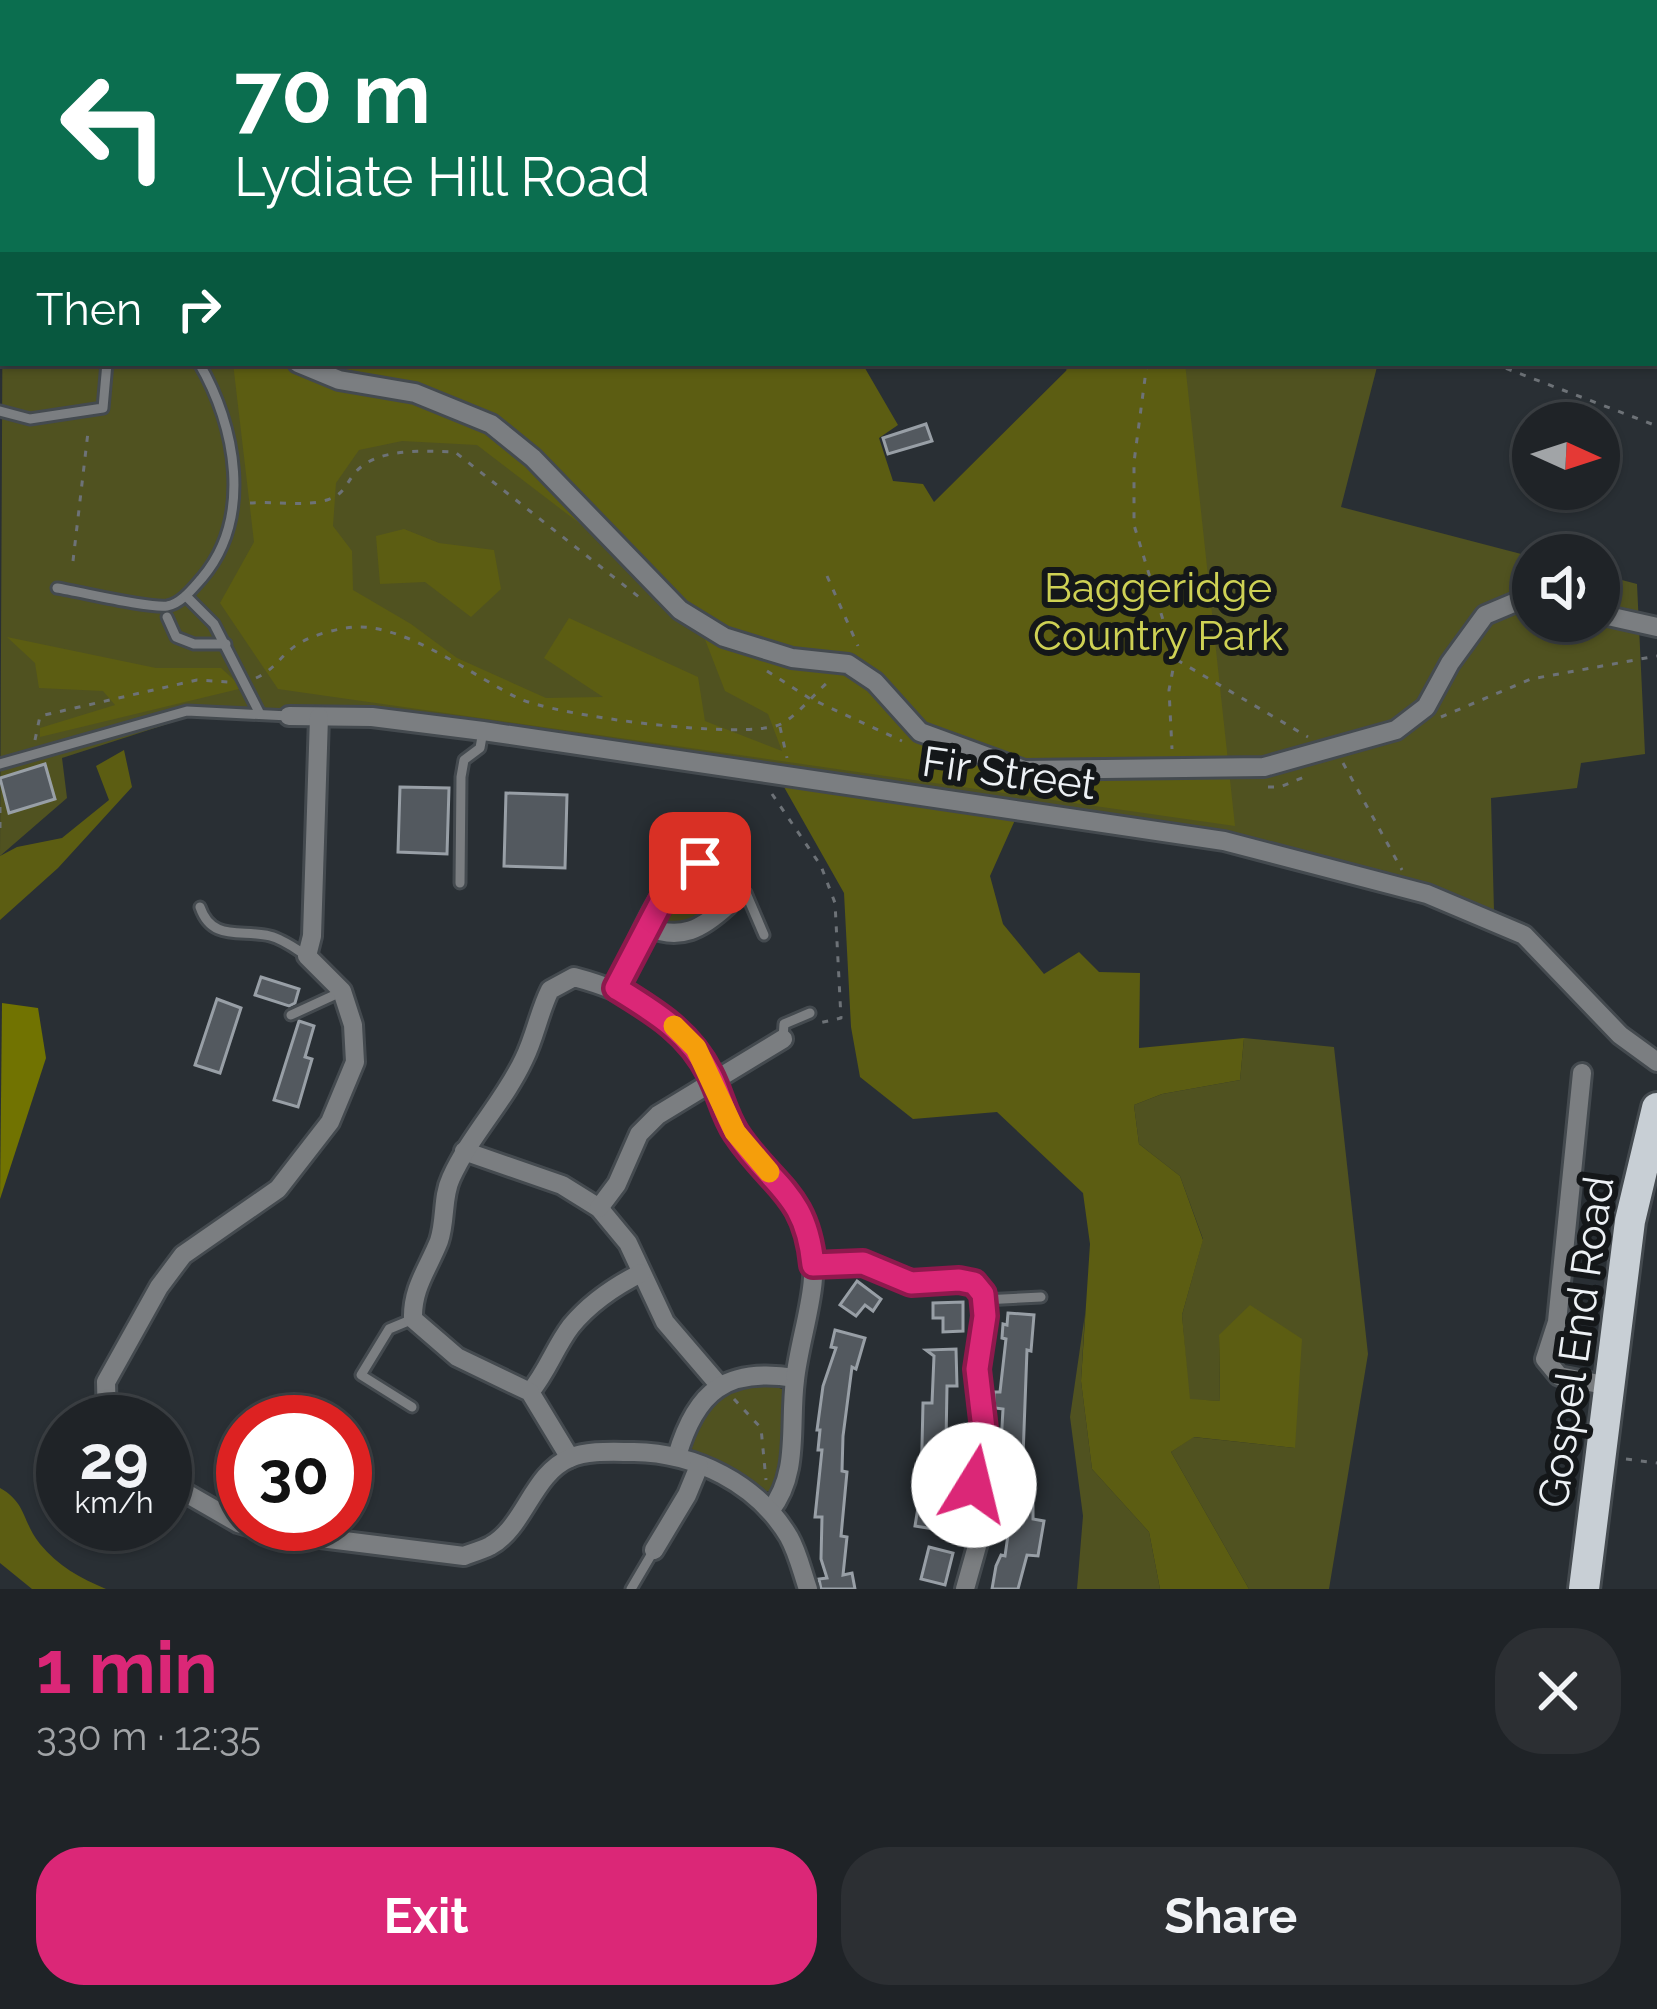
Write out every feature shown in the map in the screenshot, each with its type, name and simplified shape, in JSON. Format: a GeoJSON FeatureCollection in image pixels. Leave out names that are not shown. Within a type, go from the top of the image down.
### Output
{"type":"FeatureCollection","features":[{"type":"Feature","properties":{"kind":"main road","name":"Gospel End Road"},"geometry":{"type":"LineString","coordinates":[[1584,1589],[1630,1221],[1657,1108]]}},
{"type":"Feature","properties":{"kind":"street"},"geometry":{"type":"LineString","coordinates":[[305,366],[339,380],[416,393],[491,424],[533,458],[680,610],[724,638],[792,658],[848,664],[875,682],[920,732],[1024,770],[1264,767],[1396,730],[1426,707],[1485,615],[1512,604]]}},
{"type":"Feature","properties":{"kind":"street"},"geometry":{"type":"LineString","coordinates":[[1620,619],[1657,627]]}},
{"type":"Feature","properties":{"kind":"street","name":"Fir Street"},"geometry":{"type":"LineString","coordinates":[[289,716],[372,717],[483,731],[1224,841],[1413,891],[1524,935],[1620,1035],[1657,1062]]}},
{"type":"Feature","properties":{"kind":"street"},"geometry":{"type":"LineString","coordinates":[[106,1395],[106,1382],[159,1287],[183,1255],[278,1189],[330,1122],[355,1061],[353,1025],[342,992],[307,956],[312,936],[319,717]]}},
{"type":"Feature","properties":{"kind":"street"},"geometry":{"type":"LineString","coordinates":[[616,988],[647,927],[672,881],[686,868],[715,863],[725,870],[732,890],[728,905],[683,934],[666,935],[647,927]]}},
{"type":"Feature","properties":{"kind":"street"},"geometry":{"type":"LineString","coordinates":[[570,1458],[530,1392],[457,1358],[413,1318],[412,1297],[438,1244],[448,1184],[464,1150],[507,1093],[550,990],[574,976],[616,988],[668,1020],[696,1048],[735,1132],[800,1209],[811,1237],[813,1265],[795,1378],[789,1476],[786,1491],[770,1511]]}},
{"type":"Feature","properties":{"kind":"street"},"geometry":{"type":"LineString","coordinates":[[598,1208],[617,1184],[639,1134],[658,1115],[783,1039]]}},
{"type":"Feature","properties":{"kind":"street"},"geometry":{"type":"LineString","coordinates":[[1582,1073],[1557,1322],[1545,1359],[1559,1376],[1610,1385]]}},
{"type":"Feature","properties":{"kind":"street"},"geometry":{"type":"LineString","coordinates":[[464,1150],[562,1185],[598,1208],[628,1243],[665,1322],[718,1385]]}},
{"type":"Feature","properties":{"kind":"street"},"geometry":{"type":"LineString","coordinates":[[813,1265],[863,1263],[911,1283],[974,1283],[983,1300],[977,1382],[984,1429],[974,1485],[979,1539],[964,1589]]}},
{"type":"Feature","properties":{"kind":"street"},"geometry":{"type":"LineString","coordinates":[[530,1392],[546,1373],[570,1327],[610,1289],[640,1273]]}},
{"type":"Feature","properties":{"kind":"street"},"geometry":{"type":"LineString","coordinates":[[677,1456],[685,1428],[718,1385],[765,1373],[795,1378]]}},
{"type":"Feature","properties":{"kind":"street"},"geometry":{"type":"LineString","coordinates":[[192,1497],[238,1523],[265,1531],[464,1556],[494,1545],[547,1475],[570,1458],[605,1452],[677,1456],[738,1481],[770,1511],[790,1539],[808,1589]]}},
{"type":"Feature","properties":{"kind":"street"},"geometry":{"type":"LineString","coordinates":[[654,1550],[699,1466]]}},
{"type":"Feature","properties":{"kind":"lane"},"geometry":{"type":"LineString","coordinates":[[0,411],[30,419],[103,408],[107,366]]}},
{"type":"Feature","properties":{"kind":"lane"},"geometry":{"type":"LineString","coordinates":[[58,588],[169,606],[186,596],[220,556],[232,505],[232,451],[214,388],[201,366]]}},
{"type":"Feature","properties":{"kind":"lane"},"geometry":{"type":"LineString","coordinates":[[186,596],[226,644],[260,714]]}},
{"type":"Feature","properties":{"kind":"lane"},"geometry":{"type":"LineString","coordinates":[[167,617],[176,637],[194,644],[226,644]]}},
{"type":"Feature","properties":{"kind":"lane"},"geometry":{"type":"LineString","coordinates":[[0,764],[187,711],[289,716]]}},
{"type":"Feature","properties":{"kind":"lane"},"geometry":{"type":"LineString","coordinates":[[460,883],[460,777],[464,760],[481,748],[483,731]]}},
{"type":"Feature","properties":{"kind":"lane"},"geometry":{"type":"LineString","coordinates":[[732,890],[746,893],[764,935]]}},
{"type":"Feature","properties":{"kind":"lane"},"geometry":{"type":"LineString","coordinates":[[200,907],[205,921],[218,931],[273,936],[307,956]]}},
{"type":"Feature","properties":{"kind":"lane"},"geometry":{"type":"LineString","coordinates":[[292,1015],[342,992]]}},
{"type":"Feature","properties":{"kind":"lane"},"geometry":{"type":"LineString","coordinates":[[783,1039],[784,1024],[810,1013]]}},
{"type":"Feature","properties":{"kind":"lane"},"geometry":{"type":"LineString","coordinates":[[983,1300],[1041,1298]]}},
{"type":"Feature","properties":{"kind":"lane"},"geometry":{"type":"LineString","coordinates":[[412,1407],[361,1375],[389,1329],[413,1318]]}},
{"type":"Feature","properties":{"kind":"lane"},"geometry":{"type":"LineString","coordinates":[[631,1589],[654,1550]]}},
{"type":"Feature","properties":{"kind":"path"},"geometry":{"type":"LineString","coordinates":[[1147,366],[1134,463],[1134,526],[1175,659],[1169,690],[1172,768]]}},
{"type":"Feature","properties":{"kind":"path"},"geometry":{"type":"LineString","coordinates":[[1500,366],[1657,426]]}},
{"type":"Feature","properties":{"kind":"path"},"geometry":{"type":"LineString","coordinates":[[73,561],[88,432]]}},
{"type":"Feature","properties":{"kind":"path"},"geometry":{"type":"LineString","coordinates":[[232,505],[325,501],[345,490],[369,461],[420,450],[455,452],[645,602]]}},
{"type":"Feature","properties":{"kind":"path"},"geometry":{"type":"LineString","coordinates":[[36,754],[40,716],[197,680],[247,682],[276,669],[292,648],[355,626],[377,628],[422,647],[522,700],[582,715],[715,729],[780,725],[848,664],[860,644],[827,576]]}},
{"type":"Feature","properties":{"kind":"path"},"geometry":{"type":"LineString","coordinates":[[1426,724],[1531,680],[1657,656]]}},
{"type":"Feature","properties":{"kind":"path"},"geometry":{"type":"LineString","coordinates":[[1175,659],[1341,759],[1413,891]]}},
{"type":"Feature","properties":{"kind":"path"},"geometry":{"type":"LineString","coordinates":[[755,663],[809,698],[916,747]]}},
{"type":"Feature","properties":{"kind":"path"},"geometry":{"type":"LineString","coordinates":[[780,725],[782,775],[771,796],[821,866],[835,903],[842,1018],[820,1023]]}},
{"type":"Feature","properties":{"kind":"path"},"geometry":{"type":"LineString","coordinates":[[0,807],[0,835]]}},
{"type":"Feature","properties":{"kind":"path"},"geometry":{"type":"LineString","coordinates":[[718,1385],[761,1428],[770,1511]]}},
{"type":"Feature","properties":{"kind":"path"},"geometry":{"type":"LineString","coordinates":[[1600,1456],[1657,1463]]}},
{"type":"Feature","properties":{"kind":"green space","name":"Baggeridge Country Park"},"geometry":{"type":"Polygon","coordinates":[[[2,366],[551,366],[908,583],[1067,381],[1066,366],[1377,366],[1341,507],[1512,552],[1512,642],[1620,642],[1620,580],[1637,584],[1645,754],[1581,763],[1577,788],[1491,798],[1494,911],[1225,832],[220,707],[62,758],[67,798],[0,856],[2,366]]]}},
{"type":"Feature","properties":{"kind":"green space"},"geometry":{"type":"Polygon","coordinates":[[[233,366],[864,366],[898,425],[879,438],[893,481],[923,484],[934,502],[1071,366],[1185,366],[1235,826],[278,689],[220,603],[254,542],[233,366]],[[402,441],[359,450],[336,483],[333,526],[352,551],[353,590],[457,658],[546,698],[603,697],[544,658],[569,618],[698,677],[705,721],[782,751],[768,714],[725,691],[694,611],[477,445],[402,441]]]}},
{"type":"Feature","properties":{"kind":"green space"},"geometry":{"type":"Polygon","coordinates":[[[404,529],[439,543],[494,550],[501,589],[471,617],[425,582],[380,584],[376,536],[404,529]]]}},
{"type":"Feature","properties":{"kind":"green space"},"geometry":{"type":"Polygon","coordinates":[[[7,637],[156,668],[221,668],[243,688],[40,737],[40,728],[115,705],[103,691],[39,688],[35,663],[7,637]]]}},
{"type":"Feature","properties":{"kind":"green space"},"geometry":{"type":"Polygon","coordinates":[[[124,750],[132,787],[58,868],[0,920],[0,856],[17,847],[62,838],[109,800],[96,766],[124,750]]]}},
{"type":"Feature","properties":{"kind":"green space"},"geometry":{"type":"Polygon","coordinates":[[[784,787],[1006,813],[1015,820],[990,876],[1003,924],[1044,974],[1079,952],[1099,972],[1140,973],[1139,1048],[1244,1038],[1240,1080],[1162,1094],[1134,1105],[1139,1144],[1180,1176],[1203,1240],[1182,1315],[1190,1399],[1220,1401],[1219,1335],[1250,1305],[1302,1339],[1295,1448],[1194,1437],[1171,1452],[1249,1589],[1160,1589],[1149,1532],[1092,1469],[1081,1381],[1090,1244],[1083,1193],[997,1112],[913,1119],[860,1077],[851,1027],[844,893],[784,787]]]}},
{"type":"Feature","properties":{"kind":"green space"},"geometry":{"type":"Polygon","coordinates":[[[697,874],[721,883],[721,903],[678,928],[666,926],[663,909],[675,889],[697,874]]]}},
{"type":"Feature","properties":{"kind":"green space"},"geometry":{"type":"Polygon","coordinates":[[[1244,1038],[1334,1047],[1368,1354],[1329,1589],[1249,1589],[1171,1452],[1193,1437],[1295,1448],[1219,1335],[1220,1401],[1189,1400],[1182,1315],[1203,1239],[1180,1176],[1139,1144],[1134,1105],[1162,1094],[1240,1080],[1244,1038]]]}},
{"type":"Feature","properties":{"kind":"green space"},"geometry":{"type":"Polygon","coordinates":[[[1085,1314],[1081,1381],[1092,1469],[1149,1532],[1160,1589],[1077,1589],[1083,1516],[1070,1417],[1085,1314]]]}},
{"type":"Feature","properties":{"kind":"green space"},"geometry":{"type":"Polygon","coordinates":[[[766,1383],[782,1389],[785,1401],[780,1481],[774,1490],[765,1492],[691,1448],[699,1422],[716,1403],[766,1383]]]}},
{"type":"Feature","properties":{"kind":"green space"},"geometry":{"type":"Polygon","coordinates":[[[0,1488],[20,1507],[36,1538],[36,1551],[46,1551],[70,1571],[106,1589],[32,1589],[0,1563],[0,1488]]]}},
{"type":"Feature","properties":{"kind":"shaded area"},"geometry":{"type":"Polygon","coordinates":[[[2,1003],[38,1008],[46,1058],[0,1199],[2,1003]]]}},
{"type":"Feature","properties":{"kind":"building"},"geometry":{"type":"Polygon","coordinates":[[[926,424],[932,441],[888,454],[883,438],[926,424]]]}},
{"type":"Feature","properties":{"kind":"building"},"geometry":{"type":"Polygon","coordinates":[[[45,764],[55,799],[9,813],[0,778],[45,764]]]}},
{"type":"Feature","properties":{"kind":"building"},"geometry":{"type":"Polygon","coordinates":[[[400,787],[449,788],[447,854],[398,852],[400,787]]]}},
{"type":"Feature","properties":{"kind":"building"},"geometry":{"type":"Polygon","coordinates":[[[506,793],[567,795],[565,868],[504,866],[506,793]]]}},
{"type":"Feature","properties":{"kind":"building"},"geometry":{"type":"Polygon","coordinates":[[[261,977],[299,989],[295,1003],[289,1006],[255,995],[261,977]]]}},
{"type":"Feature","properties":{"kind":"building"},"geometry":{"type":"Polygon","coordinates":[[[217,999],[241,1008],[220,1073],[195,1065],[217,999]]]}},
{"type":"Feature","properties":{"kind":"building"},"geometry":{"type":"Polygon","coordinates":[[[299,1021],[314,1026],[305,1057],[312,1059],[298,1107],[274,1100],[299,1021]]]}},
{"type":"Feature","properties":{"kind":"building"},"geometry":{"type":"Polygon","coordinates":[[[857,1281],[881,1299],[873,1311],[865,1305],[856,1316],[840,1305],[857,1281]]]}},
{"type":"Feature","properties":{"kind":"building"},"geometry":{"type":"Polygon","coordinates":[[[963,1302],[963,1331],[943,1332],[943,1318],[933,1318],[933,1303],[963,1302]]]}},
{"type":"Feature","properties":{"kind":"building"},"geometry":{"type":"Polygon","coordinates":[[[1008,1313],[1034,1315],[1031,1351],[1027,1350],[1022,1483],[1033,1483],[1033,1519],[1044,1521],[1038,1556],[1027,1555],[1018,1589],[992,1589],[996,1566],[1001,1555],[1005,1556],[1011,1514],[1009,1499],[1004,1499],[1005,1462],[1000,1462],[1003,1409],[995,1408],[994,1400],[994,1392],[1000,1392],[1006,1339],[1002,1338],[1003,1324],[1007,1325],[1008,1313]]]}},
{"type":"Feature","properties":{"kind":"building"},"geometry":{"type":"Polygon","coordinates":[[[835,1330],[865,1338],[856,1369],[852,1367],[843,1436],[842,1471],[847,1472],[841,1536],[847,1537],[843,1575],[852,1573],[855,1589],[821,1589],[819,1579],[827,1578],[821,1559],[822,1517],[815,1517],[822,1450],[818,1450],[817,1430],[823,1386],[836,1348],[831,1347],[835,1330]]]}},
{"type":"Feature","properties":{"kind":"building"},"geometry":{"type":"Polygon","coordinates":[[[956,1349],[957,1386],[947,1386],[940,1530],[915,1526],[923,1403],[932,1403],[934,1356],[926,1350],[956,1349]]]}},
{"type":"Feature","properties":{"kind":"building"},"geometry":{"type":"Polygon","coordinates":[[[929,1547],[953,1553],[945,1585],[921,1579],[929,1547]]]}},
{"type":"Feature","properties":{"kind":"slow traffic"},"geometry":{"type":"LineString","coordinates":[[674,1026],[696,1048],[735,1132],[769,1172]]}},
{"type":"Feature","properties":{"kind":"route"},"geometry":{"type":"LineString","coordinates":[[700,863],[672,881],[616,988],[668,1020],[696,1048],[735,1132],[800,1209],[811,1237],[813,1265],[863,1263],[911,1283],[974,1283],[983,1294],[983,1345],[977,1369],[984,1429],[974,1485]]}}]}
